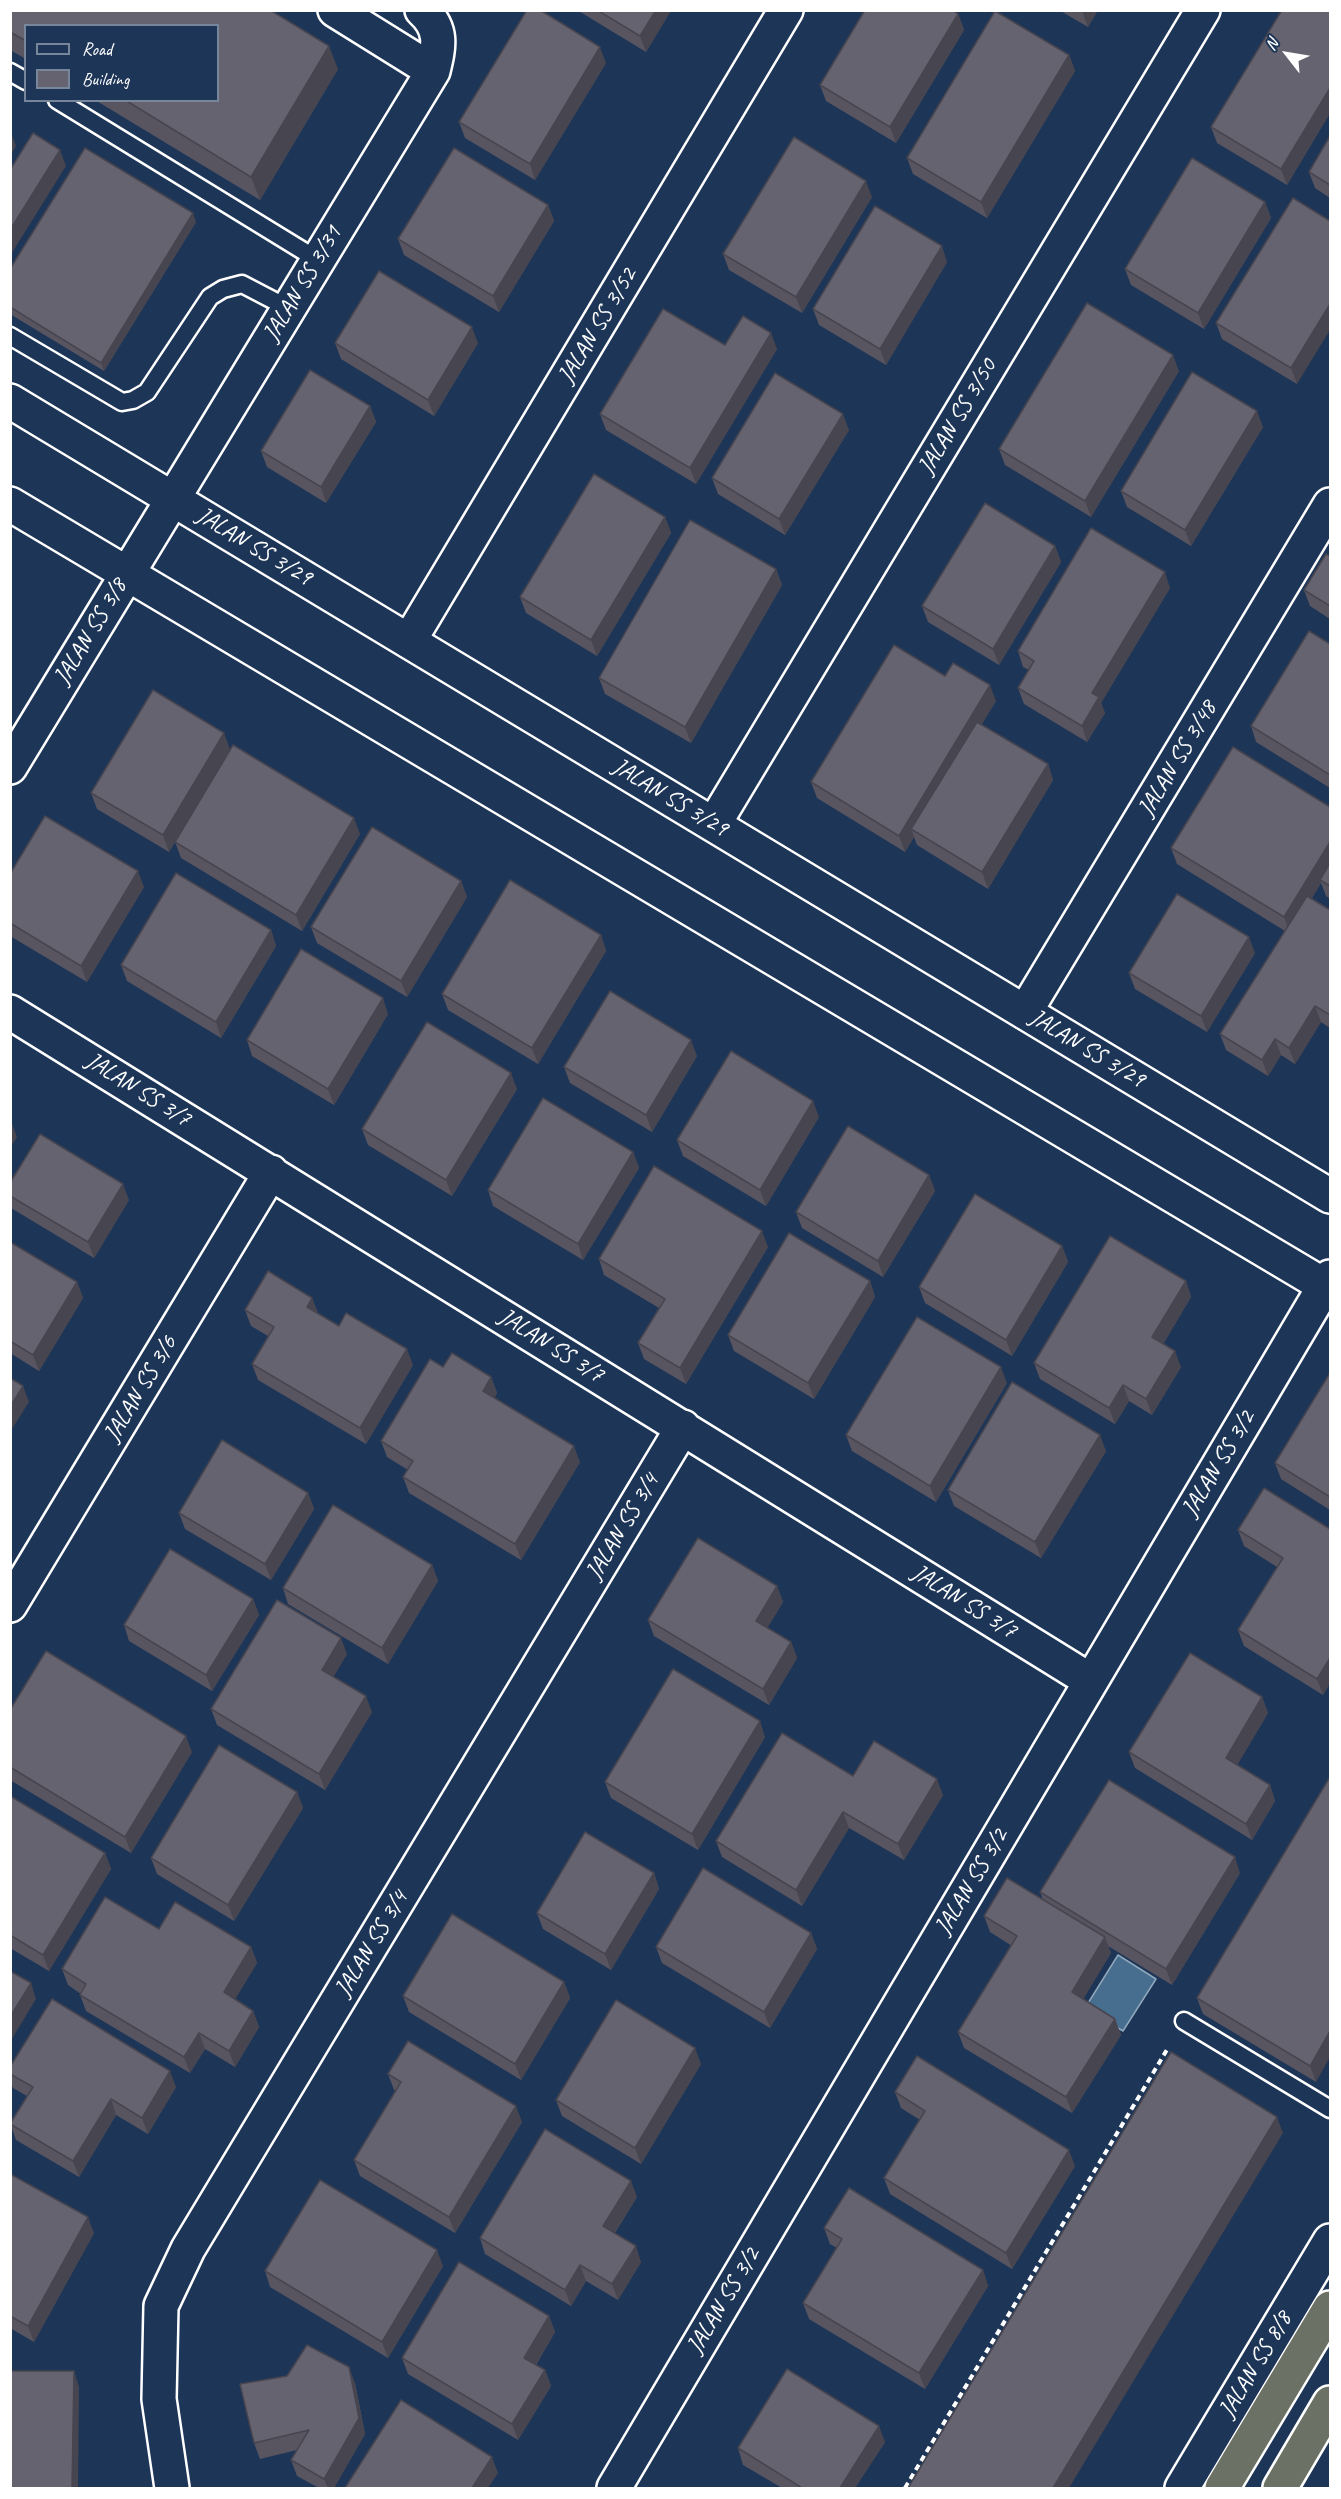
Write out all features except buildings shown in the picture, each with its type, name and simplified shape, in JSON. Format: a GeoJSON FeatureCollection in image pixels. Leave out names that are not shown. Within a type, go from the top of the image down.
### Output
{"type":"FeatureCollection","features":[{"type":"Feature","properties":{"kind":"highway"},"geometry":{"type":"LineString","coordinates":[[1222,2488],[1330,2308]]}},
{"type":"Feature","properties":{"kind":"highway"},"geometry":{"type":"LineString","coordinates":[[1280,2488],[1330,2403]]}},
{"type":"Feature","properties":{"kind":"street"},"geometry":{"type":"LineString","coordinates":[[335,10],[433,71]]}},
{"type":"Feature","properties":{"kind":"street","name":"JALAN SS 3/31"},"geometry":{"type":"LineString","coordinates":[[174,499],[433,71],[439,45],[438,37],[436,29],[422,10]]}},
{"type":"Feature","properties":{"kind":"street","name":"JALAN SS 3/52"},"geometry":{"type":"LineString","coordinates":[[409,641],[786,10]]}},
{"type":"Feature","properties":{"kind":"street","name":"JALAN SS 3/50"},"geometry":{"type":"LineString","coordinates":[[714,824],[1203,10]]}},
{"type":"Feature","properties":{"kind":"street","name":"JALAN SS 3/29"},"geometry":{"type":"LineString","coordinates":[[10,401],[1330,1196]]}},
{"type":"Feature","properties":{"kind":"street","name":"JALAN SS 3/8"},"geometry":{"type":"LineString","coordinates":[[10,767],[126,573],[174,499]]}},
{"type":"Feature","properties":{"kind":"street"},"geometry":{"type":"LineString","coordinates":[[10,504],[1328,1281]]}},
{"type":"Feature","properties":{"kind":"street","name":"JALAN SS 3/48"},"geometry":{"type":"LineString","coordinates":[[1026,1012],[1330,505]]}},
{"type":"Feature","properties":{"kind":"street","name":"JALAN SS 3/7"},"geometry":{"type":"LineString","coordinates":[[10,1012],[272,1172],[1091,1681]]}},
{"type":"Feature","properties":{"kind":"street","name":"JALAN SS 3/6"},"geometry":{"type":"LineString","coordinates":[[10,1605],[272,1172]]}},
{"type":"Feature","properties":{"kind":"street","name":"JALAN SS 3/2"},"geometry":{"type":"LineString","coordinates":[[614,2488],[1328,1281]]}},
{"type":"Feature","properties":{"kind":"street","name":"JALAN SS 3/4"},"geometry":{"type":"LineString","coordinates":[[172,2488],[159,2399],[161,2306],[188,2249],[683,1427]]}},
{"type":"Feature","properties":{"kind":"street","name":"JALAN SS 8/8"},"geometry":{"type":"LineString","coordinates":[[1182,2488],[1330,2241]]}},
{"type":"Feature","properties":{"kind":"lane"},"geometry":{"type":"LineString","coordinates":[[10,72],[24,80]]}},
{"type":"Feature","properties":{"kind":"lane"},"geometry":{"type":"LineString","coordinates":[[60,102],[318,260]]}},
{"type":"Feature","properties":{"kind":"lane"},"geometry":{"type":"LineString","coordinates":[[10,336],[122,402],[133,400],[147,392],[210,297],[223,289],[242,284],[288,309]]}},
{"type":"Feature","properties":{"kind":"lane"},"geometry":{"type":"LineString","coordinates":[[1184,2021],[1330,2109]]}},
{"type":"Feature","properties":{"kind":"path"},"geometry":{"type":"LineString","coordinates":[[905,2488],[1184,2021]]}},
{"type":"Feature","properties":{"kind":"water"},"geometry":{"type":"Polygon","coordinates":[[[1118,1955],[1156,1979],[1123,2031],[1085,2008],[1118,1955]]]}}]}
